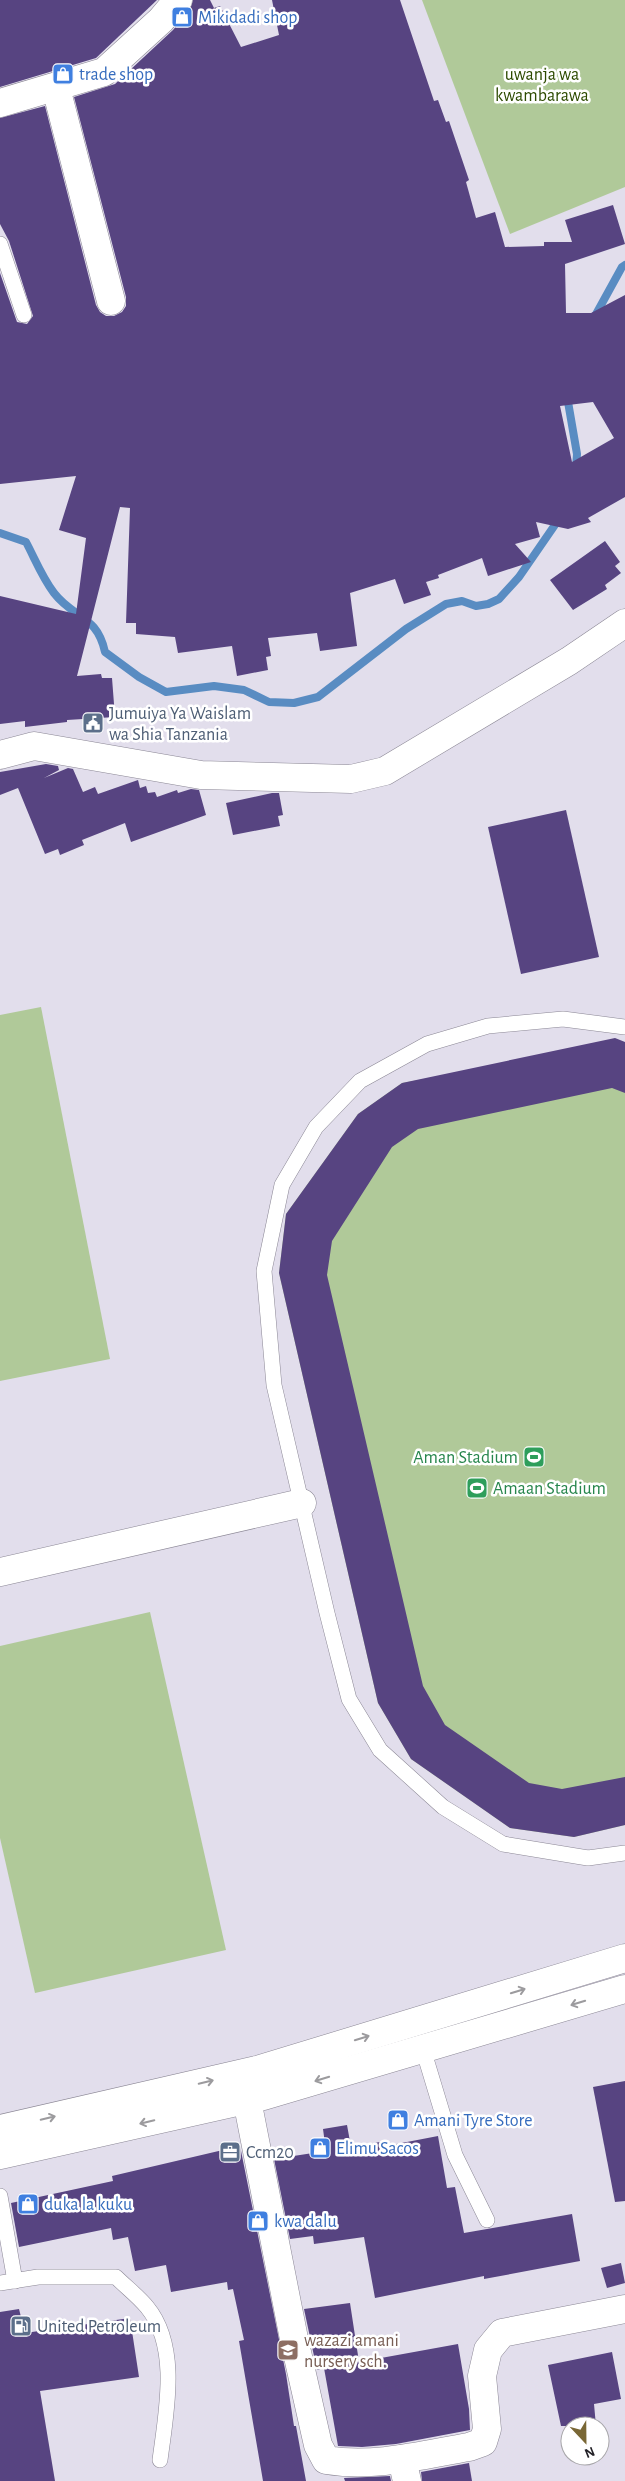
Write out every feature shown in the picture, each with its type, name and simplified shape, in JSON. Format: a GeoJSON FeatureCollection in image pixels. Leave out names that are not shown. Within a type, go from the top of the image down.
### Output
{"type":"FeatureCollection","features":[{"type":"Feature","properties":{"kind":"street"},"geometry":{"type":"LineString","coordinates":[[0,103],[56,88],[104,72],[162,20],[178,0]]}},
{"type":"Feature","properties":{"kind":"street"},"geometry":{"type":"LineString","coordinates":[[56,88],[111,301]]}},
{"type":"Feature","properties":{"kind":"street"},"geometry":{"type":"LineString","coordinates":[[0,755],[34,746],[201,775],[351,779],[386,771],[569,661],[625,623]]}},
{"type":"Feature","properties":{"kind":"street"},"geometry":{"type":"LineString","coordinates":[[0,1572],[302,1503]]}},
{"type":"Feature","properties":{"kind":"street"},"geometry":{"type":"LineString","coordinates":[[0,2129],[258,2070],[625,1958]]}},
{"type":"Feature","properties":{"kind":"street"},"geometry":{"type":"LineString","coordinates":[[0,2155],[248,2100],[625,1989]]}},
{"type":"Feature","properties":{"kind":"street"},"geometry":{"type":"LineString","coordinates":[[248,2100],[294,2339],[322,2456],[326,2460],[404,2470],[483,2442],[487,2429],[482,2376],[488,2350],[502,2333],[625,2309]]}},
{"type":"Feature","properties":{"kind":"lane"},"geometry":{"type":"LineString","coordinates":[[0,244],[24,315]]}},
{"type":"Feature","properties":{"kind":"lane"},"geometry":{"type":"LineString","coordinates":[[625,1027],[562,1019],[488,1026],[427,1044],[360,1081],[316,1127],[282,1185],[264,1271],[274,1385],[349,1699],[380,1750],[443,1807],[503,1844],[588,1858],[625,1852]]}},
{"type":"Feature","properties":{"kind":"lane"},"geometry":{"type":"LineString","coordinates":[[423,2049],[455,2155],[488,2220]]}},
{"type":"Feature","properties":{"kind":"lane"},"geometry":{"type":"LineString","coordinates":[[0,2196],[8,2282],[38,2277],[116,2278],[148,2308],[163,2336],[170,2388],[160,2460]]}},
{"type":"Feature","properties":{"kind":"green space","name":"uwanja wa kwambarawa"},"geometry":{"type":"Polygon","coordinates":[[[422,0],[625,0],[625,187],[510,234],[422,0]]]}},
{"type":"Feature","properties":{"kind":"green space"},"geometry":{"type":"Polygon","coordinates":[[[41,1007],[110,1359],[0,1381],[0,1015],[41,1007]]]}},
{"type":"Feature","properties":{"kind":"green space","name":"Amaan Stadium"},"geometry":{"type":"Polygon","coordinates":[[[625,1042],[625,1825],[574,1837],[510,1828],[411,1759],[378,1703],[279,1273],[286,1214],[358,1114],[402,1083],[625,1042]]]}},
{"type":"Feature","properties":{"kind":"green space"},"geometry":{"type":"Polygon","coordinates":[[[150,1612],[226,1950],[35,1993],[0,1838],[0,1646],[150,1612]]]}},
{"type":"Feature","properties":{"kind":"building"},"geometry":{"type":"Polygon","coordinates":[[[0,0],[157,0],[96,58],[0,87],[0,0]]]}},
{"type":"Feature","properties":{"kind":"building"},"geometry":{"type":"Polygon","coordinates":[[[193,0],[210,0],[214,8],[220,6],[241,47],[279,35],[272,0],[400,0],[434,101],[438,100],[446,122],[449,121],[469,180],[466,182],[476,218],[495,212],[505,247],[544,246],[544,242],[572,242],[565,220],[613,205],[625,244],[565,264],[566,313],[591,313],[625,295],[625,497],[588,518],[591,522],[568,529],[536,522],[540,537],[515,544],[531,562],[488,576],[482,558],[438,575],[439,578],[426,582],[431,595],[404,604],[395,579],[350,593],[357,646],[320,651],[317,633],[268,638],[271,656],[266,657],[268,670],[237,676],[232,646],[178,653],[175,637],[136,634],[136,623],[126,623],[130,508],[120,507],[77,676],[101,674],[102,678],[112,678],[115,717],[67,720],[67,722],[25,727],[25,721],[0,724],[0,596],[76,614],[86,538],[59,530],[76,476],[0,484],[0,273],[17,322],[27,324],[33,316],[9,241],[0,224],[0,118],[45,106],[96,305],[100,312],[106,316],[114,316],[122,312],[126,306],[126,297],[74,97],[115,84],[173,30],[190,10],[193,0]],[[593,402],[560,406],[572,462],[614,438],[593,402]]]}},
{"type":"Feature","properties":{"kind":"building"},"geometry":{"type":"Polygon","coordinates":[[[605,541],[620,562],[615,566],[621,573],[605,585],[607,589],[573,610],[550,580],[605,541]]]}},
{"type":"Feature","properties":{"kind":"building"},"geometry":{"type":"Polygon","coordinates":[[[46,764],[58,766],[59,770],[44,778],[68,768],[73,769],[83,792],[95,787],[98,794],[138,780],[140,788],[146,786],[148,793],[155,792],[157,797],[177,790],[178,793],[191,789],[199,790],[206,815],[131,842],[125,823],[82,840],[84,845],[60,855],[58,849],[45,854],[18,788],[0,795],[0,772],[46,764]]]}},
{"type":"Feature","properties":{"kind":"building"},"geometry":{"type":"Polygon","coordinates":[[[279,793],[283,815],[278,816],[280,826],[233,835],[226,803],[279,793]]]}},
{"type":"Feature","properties":{"kind":"building"},"geometry":{"type":"Polygon","coordinates":[[[566,810],[599,957],[521,974],[488,827],[566,810]]]}},
{"type":"Feature","properties":{"kind":"building"},"geometry":{"type":"Polygon","coordinates":[[[615,1038],[625,1042],[625,1093],[612,1088],[418,1129],[392,1147],[332,1241],[327,1275],[423,1686],[445,1725],[529,1783],[562,1789],[625,1777],[625,1825],[574,1837],[510,1828],[411,1759],[378,1703],[279,1273],[286,1214],[358,1114],[402,1083],[615,1038]]]}},
{"type":"Feature","properties":{"kind":"building"},"geometry":{"type":"Polygon","coordinates":[[[625,2081],[625,2201],[615,2202],[593,2087],[625,2081]]]}},
{"type":"Feature","properties":{"kind":"building"},"geometry":{"type":"Polygon","coordinates":[[[347,2125],[351,2147],[380,2142],[381,2147],[438,2136],[447,2188],[455,2187],[464,2233],[572,2214],[580,2261],[484,2279],[484,2276],[375,2298],[364,2237],[314,2244],[313,2236],[290,2239],[274,2159],[326,2151],[323,2129],[347,2125]]]}},
{"type":"Feature","properties":{"kind":"building"},"geometry":{"type":"Polygon","coordinates":[[[240,2146],[306,2481],[263,2481],[239,2341],[244,2340],[233,2289],[228,2290],[227,2282],[171,2292],[166,2265],[135,2271],[128,2237],[113,2240],[111,2228],[19,2247],[11,2203],[113,2181],[112,2176],[240,2146]]]}},
{"type":"Feature","properties":{"kind":"building"},"geometry":{"type":"Polygon","coordinates":[[[621,2263],[625,2283],[607,2288],[601,2268],[621,2263]]]}},
{"type":"Feature","properties":{"kind":"building"},"geometry":{"type":"Polygon","coordinates":[[[350,2303],[359,2362],[458,2344],[469,2409],[470,2430],[396,2444],[362,2447],[338,2446],[324,2368],[317,2370],[304,2309],[350,2303]]]}},
{"type":"Feature","properties":{"kind":"building"},"geometry":{"type":"Polygon","coordinates":[[[19,2309],[25,2333],[130,2318],[139,2377],[40,2391],[55,2481],[0,2481],[0,2312],[19,2309]]]}},
{"type":"Feature","properties":{"kind":"building"},"geometry":{"type":"Polygon","coordinates":[[[612,2352],[621,2399],[594,2404],[595,2416],[560,2416],[560,2421],[548,2365],[612,2352]]]}},
{"type":"Feature","properties":{"kind":"building"},"geometry":{"type":"Polygon","coordinates":[[[469,2463],[472,2481],[422,2481],[421,2472],[469,2463]]]}},
{"type":"Feature","properties":{"kind":"building"},"geometry":{"type":"Polygon","coordinates":[[[390,2476],[391,2481],[345,2481],[344,2478],[390,2476]]]}},
{"type":"Feature","properties":{"kind":"waterway"},"geometry":{"type":"LineString","coordinates":[[595,316],[622,267],[625,265]]}},
{"type":"Feature","properties":{"kind":"waterway"},"geometry":{"type":"LineString","coordinates":[[567,396],[577,454],[576,469]]}},
{"type":"Feature","properties":{"kind":"waterway"},"geometry":{"type":"LineString","coordinates":[[0,533],[26,542],[54,593],[69,608],[91,624],[101,640],[105,652],[139,677],[166,692],[214,686],[244,690],[269,702],[294,703],[318,697],[406,629],[446,604],[462,601],[476,606],[488,604],[499,599],[519,577],[559,519]]}},
{"type":"Feature","properties":{"kind":"place","name":"Mikidadi shop"},"geometry":{"type":"Point","coordinates":[182,17]}},
{"type":"Feature","properties":{"kind":"place","name":"trade shop"},"geometry":{"type":"Point","coordinates":[63,74]}},
{"type":"Feature","properties":{"kind":"place","name":"Jumuiya Ya Waislam wa Shia Tanzania"},"geometry":{"type":"Point","coordinates":[93,723]}},
{"type":"Feature","properties":{"kind":"place","name":"Aman Stadium"},"geometry":{"type":"Point","coordinates":[534,1457]}},
{"type":"Feature","properties":{"kind":"place","name":"Amaan Stadium"},"geometry":{"type":"Point","coordinates":[477,1488]}},
{"type":"Feature","properties":{"kind":"place","name":"Amani Tyre Store"},"geometry":{"type":"Point","coordinates":[398,2120]}},
{"type":"Feature","properties":{"kind":"place","name":"Elimu Sacos"},"geometry":{"type":"Point","coordinates":[320,2148]}},
{"type":"Feature","properties":{"kind":"place","name":"Ccm20"},"geometry":{"type":"Point","coordinates":[230,2152]}},
{"type":"Feature","properties":{"kind":"place","name":"duka la kuku"},"geometry":{"type":"Point","coordinates":[28,2204]}},
{"type":"Feature","properties":{"kind":"place","name":"kwa dalu"},"geometry":{"type":"Point","coordinates":[258,2221]}},
{"type":"Feature","properties":{"kind":"place","name":"United Petroleum"},"geometry":{"type":"Point","coordinates":[21,2326]}},
{"type":"Feature","properties":{"kind":"place","name":"wazazi amani nursery sch."},"geometry":{"type":"Point","coordinates":[288,2350]}}]}
